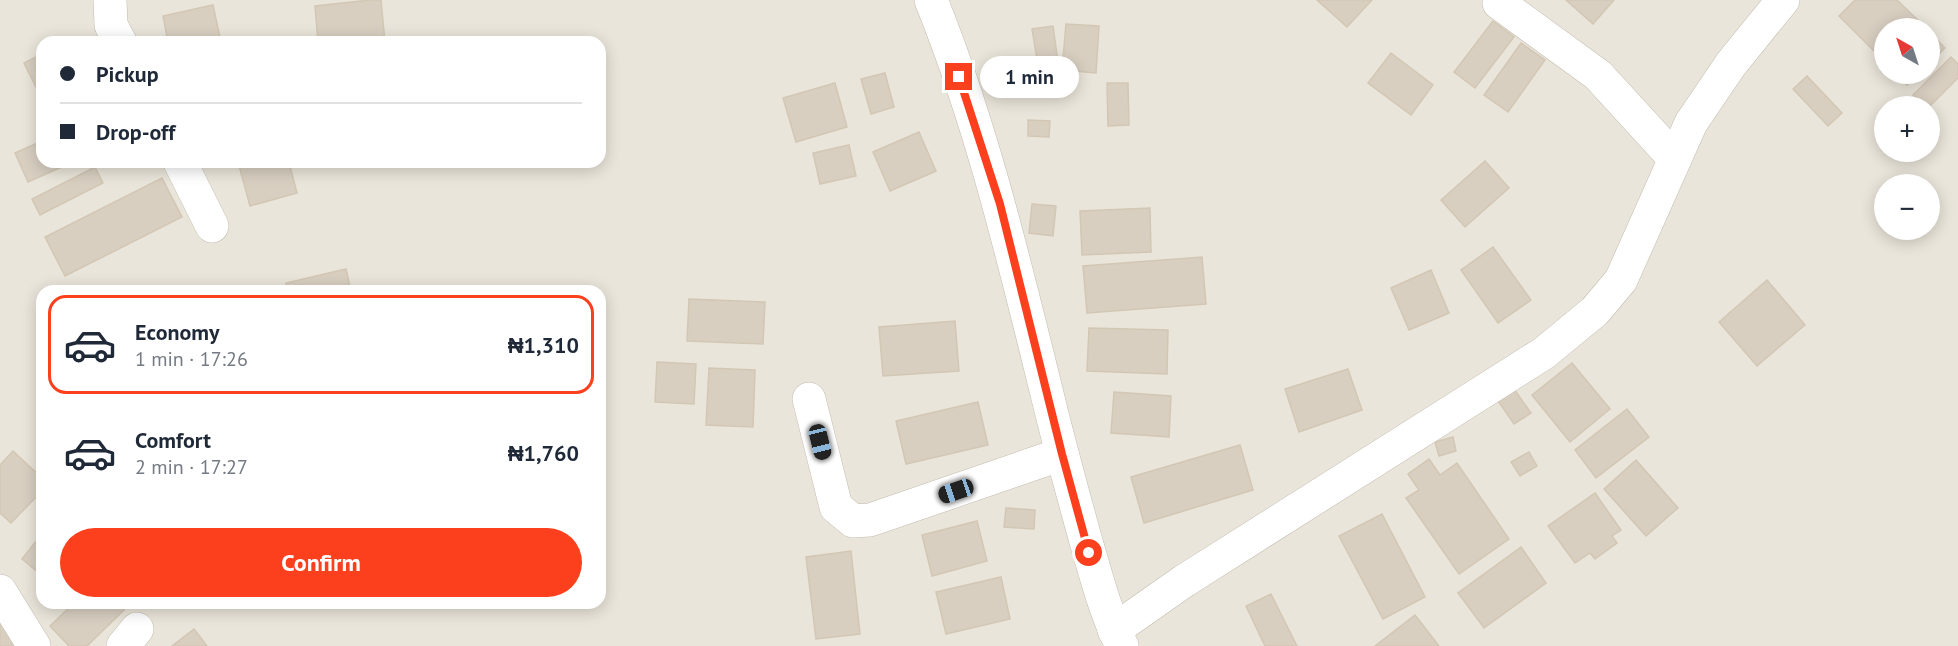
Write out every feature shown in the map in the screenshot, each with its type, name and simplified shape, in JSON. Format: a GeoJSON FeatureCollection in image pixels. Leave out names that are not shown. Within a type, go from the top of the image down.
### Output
{"type":"FeatureCollection","features":[{"type":"Feature","properties":{"kind":"street"},"geometry":{"type":"LineString","coordinates":[[110,0],[111,25],[117,36]]}},
{"type":"Feature","properties":{"kind":"street"},"geometry":{"type":"LineString","coordinates":[[931,0],[945,34],[1000,204],[1062,454],[1095,572],[1118,638],[1184,581],[1544,353],[1595,311],[1622,280],[1691,123],[1731,64],[1782,0]]}},
{"type":"Feature","properties":{"kind":"street"},"geometry":{"type":"LineString","coordinates":[[1499,3],[1598,75],[1674,158]]}},
{"type":"Feature","properties":{"kind":"street"},"geometry":{"type":"LineString","coordinates":[[183,168],[213,226]]}},
{"type":"Feature","properties":{"kind":"street"},"geometry":{"type":"LineString","coordinates":[[809,399],[836,507],[853,521],[870,520],[1062,454]]}},
{"type":"Feature","properties":{"kind":"street"},"geometry":{"type":"LineString","coordinates":[[0,591],[34,646]]}},
{"type":"Feature","properties":{"kind":"shaded area"},"geometry":{"type":"Polygon","coordinates":[[[0,0],[1958,0],[1958,646],[0,646],[0,0]]]}},
{"type":"Feature","properties":{"kind":"building"},"geometry":{"type":"Polygon","coordinates":[[[381,0],[384,36],[318,36],[315,6],[381,0]]]}},
{"type":"Feature","properties":{"kind":"building"},"geometry":{"type":"Polygon","coordinates":[[[1317,0],[1372,0],[1347,27],[1317,0]]]}},
{"type":"Feature","properties":{"kind":"building"},"geometry":{"type":"Polygon","coordinates":[[[1566,0],[1614,0],[1593,24],[1566,0]]]}},
{"type":"Feature","properties":{"kind":"building"},"geometry":{"type":"Polygon","coordinates":[[[1855,0],[1897,0],[1916,18],[1874,18],[1874,51],[1839,16],[1855,0]]]}},
{"type":"Feature","properties":{"kind":"building"},"geometry":{"type":"Polygon","coordinates":[[[213,5],[220,36],[167,36],[163,16],[213,5]]]}},
{"type":"Feature","properties":{"kind":"building"},"geometry":{"type":"Polygon","coordinates":[[[1493,21],[1514,37],[1475,88],[1454,72],[1493,21]]]}},
{"type":"Feature","properties":{"kind":"building"},"geometry":{"type":"Polygon","coordinates":[[[1066,24],[1099,26],[1096,73],[1062,70],[1066,24]]]}},
{"type":"Feature","properties":{"kind":"building"},"geometry":{"type":"Polygon","coordinates":[[[1053,26],[1059,69],[1039,72],[1032,29],[1053,26]]]}},
{"type":"Feature","properties":{"kind":"building"},"geometry":{"type":"Polygon","coordinates":[[[1521,43],[1545,60],[1508,112],[1484,95],[1521,43]]]}},
{"type":"Feature","properties":{"kind":"building"},"geometry":{"type":"Polygon","coordinates":[[[1940,43],[1945,48],[1940,53],[1940,43]]]}},
{"type":"Feature","properties":{"kind":"building"},"geometry":{"type":"Polygon","coordinates":[[[1391,53],[1433,85],[1411,115],[1368,83],[1391,53]]]}},
{"type":"Feature","properties":{"kind":"building"},"geometry":{"type":"Polygon","coordinates":[[[36,57],[36,87],[24,63],[36,57]]]}},
{"type":"Feature","properties":{"kind":"building"},"geometry":{"type":"Polygon","coordinates":[[[1951,57],[1958,64],[1958,78],[1940,96],[1914,96],[1924,84],[1940,84],[1940,68],[1951,57]]]}},
{"type":"Feature","properties":{"kind":"building"},"geometry":{"type":"Polygon","coordinates":[[[885,73],[894,107],[871,114],[861,79],[885,73]]]}},
{"type":"Feature","properties":{"kind":"building"},"geometry":{"type":"Polygon","coordinates":[[[1807,76],[1842,113],[1828,126],[1793,89],[1807,76]]]}},
{"type":"Feature","properties":{"kind":"building"},"geometry":{"type":"Polygon","coordinates":[[[835,83],[847,127],[796,142],[783,98],[835,83]]]}},
{"type":"Feature","properties":{"kind":"building"},"geometry":{"type":"Polygon","coordinates":[[[1107,83],[1128,83],[1129,125],[1108,126],[1107,83]]]}},
{"type":"Feature","properties":{"kind":"building"},"geometry":{"type":"Polygon","coordinates":[[[1028,120],[1050,121],[1049,137],[1028,136],[1028,120]]]}},
{"type":"Feature","properties":{"kind":"building"},"geometry":{"type":"Polygon","coordinates":[[[919,132],[936,171],[890,191],[873,152],[919,132]]]}},
{"type":"Feature","properties":{"kind":"building"},"geometry":{"type":"Polygon","coordinates":[[[36,144],[36,168],[60,168],[28,182],[15,153],[36,144]]]}},
{"type":"Feature","properties":{"kind":"building"},"geometry":{"type":"Polygon","coordinates":[[[849,145],[856,176],[820,184],[813,153],[849,145]]]}},
{"type":"Feature","properties":{"kind":"building"},"geometry":{"type":"Polygon","coordinates":[[[1485,161],[1509,188],[1465,227],[1441,200],[1485,161]]]}},
{"type":"Feature","properties":{"kind":"building"},"geometry":{"type":"Polygon","coordinates":[[[93,168],[96,168],[103,183],[40,215],[32,199],[93,168]]]}},
{"type":"Feature","properties":{"kind":"building"},"geometry":{"type":"Polygon","coordinates":[[[240,168],[291,168],[297,193],[250,206],[240,168]]]}},
{"type":"Feature","properties":{"kind":"building"},"geometry":{"type":"Polygon","coordinates":[[[162,178],[182,217],[65,276],[45,237],[162,178]]]}},
{"type":"Feature","properties":{"kind":"building"},"geometry":{"type":"Polygon","coordinates":[[[1032,204],[1056,206],[1053,236],[1029,233],[1032,204]]]}},
{"type":"Feature","properties":{"kind":"building"},"geometry":{"type":"Polygon","coordinates":[[[1150,208],[1151,252],[1082,255],[1080,211],[1150,208]]]}},
{"type":"Feature","properties":{"kind":"building"},"geometry":{"type":"Polygon","coordinates":[[[1493,247],[1531,300],[1498,323],[1461,270],[1493,247]]]}},
{"type":"Feature","properties":{"kind":"building"},"geometry":{"type":"Polygon","coordinates":[[[1202,257],[1206,304],[1087,313],[1083,266],[1202,257]]]}},
{"type":"Feature","properties":{"kind":"building"},"geometry":{"type":"Polygon","coordinates":[[[346,269],[350,285],[286,285],[286,283],[346,269]]]}},
{"type":"Feature","properties":{"kind":"building"},"geometry":{"type":"Polygon","coordinates":[[[1431,270],[1449,313],[1409,330],[1391,288],[1431,270]]]}},
{"type":"Feature","properties":{"kind":"building"},"geometry":{"type":"Polygon","coordinates":[[[1767,280],[1805,325],[1757,366],[1719,322],[1767,280]]]}},
{"type":"Feature","properties":{"kind":"building"},"geometry":{"type":"Polygon","coordinates":[[[689,299],[765,302],[763,344],[687,341],[689,299]]]}},
{"type":"Feature","properties":{"kind":"building"},"geometry":{"type":"Polygon","coordinates":[[[955,321],[959,371],[883,376],[879,327],[955,321]]]}},
{"type":"Feature","properties":{"kind":"building"},"geometry":{"type":"Polygon","coordinates":[[[1089,328],[1168,330],[1167,374],[1087,371],[1089,328]]]}},
{"type":"Feature","properties":{"kind":"building"},"geometry":{"type":"Polygon","coordinates":[[[657,362],[696,364],[694,404],[655,402],[657,362]]]}},
{"type":"Feature","properties":{"kind":"building"},"geometry":{"type":"Polygon","coordinates":[[[1572,363],[1610,409],[1570,442],[1532,395],[1572,363]]]}},
{"type":"Feature","properties":{"kind":"building"},"geometry":{"type":"Polygon","coordinates":[[[709,368],[755,370],[753,427],[706,425],[709,368]]]}},
{"type":"Feature","properties":{"kind":"building"},"geometry":{"type":"Polygon","coordinates":[[[1348,369],[1362,410],[1299,432],[1285,389],[1348,369]]]}},
{"type":"Feature","properties":{"kind":"building"},"geometry":{"type":"Polygon","coordinates":[[[1514,389],[1531,413],[1514,424],[1498,401],[1514,389]]]}},
{"type":"Feature","properties":{"kind":"building"},"geometry":{"type":"Polygon","coordinates":[[[1114,392],[1171,396],[1169,437],[1111,433],[1114,392]]]}},
{"type":"Feature","properties":{"kind":"building"},"geometry":{"type":"Polygon","coordinates":[[[978,402],[988,445],[906,464],[896,421],[978,402]]]}},
{"type":"Feature","properties":{"kind":"building"},"geometry":{"type":"Polygon","coordinates":[[[1627,409],[1649,437],[1596,478],[1575,450],[1627,409]]]}},
{"type":"Feature","properties":{"kind":"building"},"geometry":{"type":"Polygon","coordinates":[[[1453,437],[1456,451],[1439,456],[1435,442],[1453,437]]]}},
{"type":"Feature","properties":{"kind":"building"},"geometry":{"type":"Polygon","coordinates":[[[1240,445],[1253,490],[1144,523],[1131,477],[1240,445]]]}},
{"type":"Feature","properties":{"kind":"building"},"geometry":{"type":"Polygon","coordinates":[[[13,451],[36,472],[36,497],[11,523],[0,513],[0,465],[13,451]]]}},
{"type":"Feature","properties":{"kind":"building"},"geometry":{"type":"Polygon","coordinates":[[[1529,452],[1537,466],[1520,476],[1511,462],[1529,452]]]}},
{"type":"Feature","properties":{"kind":"building"},"geometry":{"type":"Polygon","coordinates":[[[1429,459],[1440,475],[1457,463],[1509,539],[1459,574],[1406,498],[1419,490],[1408,474],[1429,459]]]}},
{"type":"Feature","properties":{"kind":"building"},"geometry":{"type":"Polygon","coordinates":[[[1636,460],[1678,508],[1646,536],[1604,489],[1636,460]]]}},
{"type":"Feature","properties":{"kind":"building"},"geometry":{"type":"Polygon","coordinates":[[[1595,493],[1621,530],[1612,536],[1617,543],[1595,559],[1590,553],[1575,563],[1548,526],[1595,493]]]}},
{"type":"Feature","properties":{"kind":"building"},"geometry":{"type":"Polygon","coordinates":[[[1006,508],[1035,510],[1034,529],[1004,527],[1006,508]]]}},
{"type":"Feature","properties":{"kind":"building"},"geometry":{"type":"Polygon","coordinates":[[[1382,514],[1425,597],[1383,619],[1339,536],[1382,514]]]}},
{"type":"Feature","properties":{"kind":"building"},"geometry":{"type":"Polygon","coordinates":[[[977,521],[987,561],[932,576],[922,535],[977,521]]]}},
{"type":"Feature","properties":{"kind":"building"},"geometry":{"type":"Polygon","coordinates":[[[36,542],[36,571],[22,559],[36,542]]]}},
{"type":"Feature","properties":{"kind":"building"},"geometry":{"type":"Polygon","coordinates":[[[1521,547],[1546,583],[1484,628],[1458,593],[1521,547]]]}},
{"type":"Feature","properties":{"kind":"building"},"geometry":{"type":"Polygon","coordinates":[[[851,551],[860,634],[816,639],[806,557],[851,551]]]}},
{"type":"Feature","properties":{"kind":"building"},"geometry":{"type":"Polygon","coordinates":[[[1001,577],[1010,619],[946,634],[936,592],[1001,577]]]}},
{"type":"Feature","properties":{"kind":"building"},"geometry":{"type":"Polygon","coordinates":[[[1271,594],[1297,646],[1265,646],[1246,606],[1271,594]]]}},
{"type":"Feature","properties":{"kind":"building"},"geometry":{"type":"Polygon","coordinates":[[[68,609],[124,610],[87,646],[69,646],[50,626],[68,609]]]}},
{"type":"Feature","properties":{"kind":"building"},"geometry":{"type":"Polygon","coordinates":[[[0,612],[21,641],[14,646],[0,646],[0,612]]]}},
{"type":"Feature","properties":{"kind":"building"},"geometry":{"type":"Polygon","coordinates":[[[1415,615],[1439,646],[1375,646],[1415,615]]]}},
{"type":"Feature","properties":{"kind":"building"},"geometry":{"type":"Polygon","coordinates":[[[194,629],[207,646],[172,646],[194,629]]]}},
{"type":"Feature","properties":{"kind":"route"},"geometry":{"type":"LineString","coordinates":[[959,77],[1000,204],[1089,553]]}}]}
